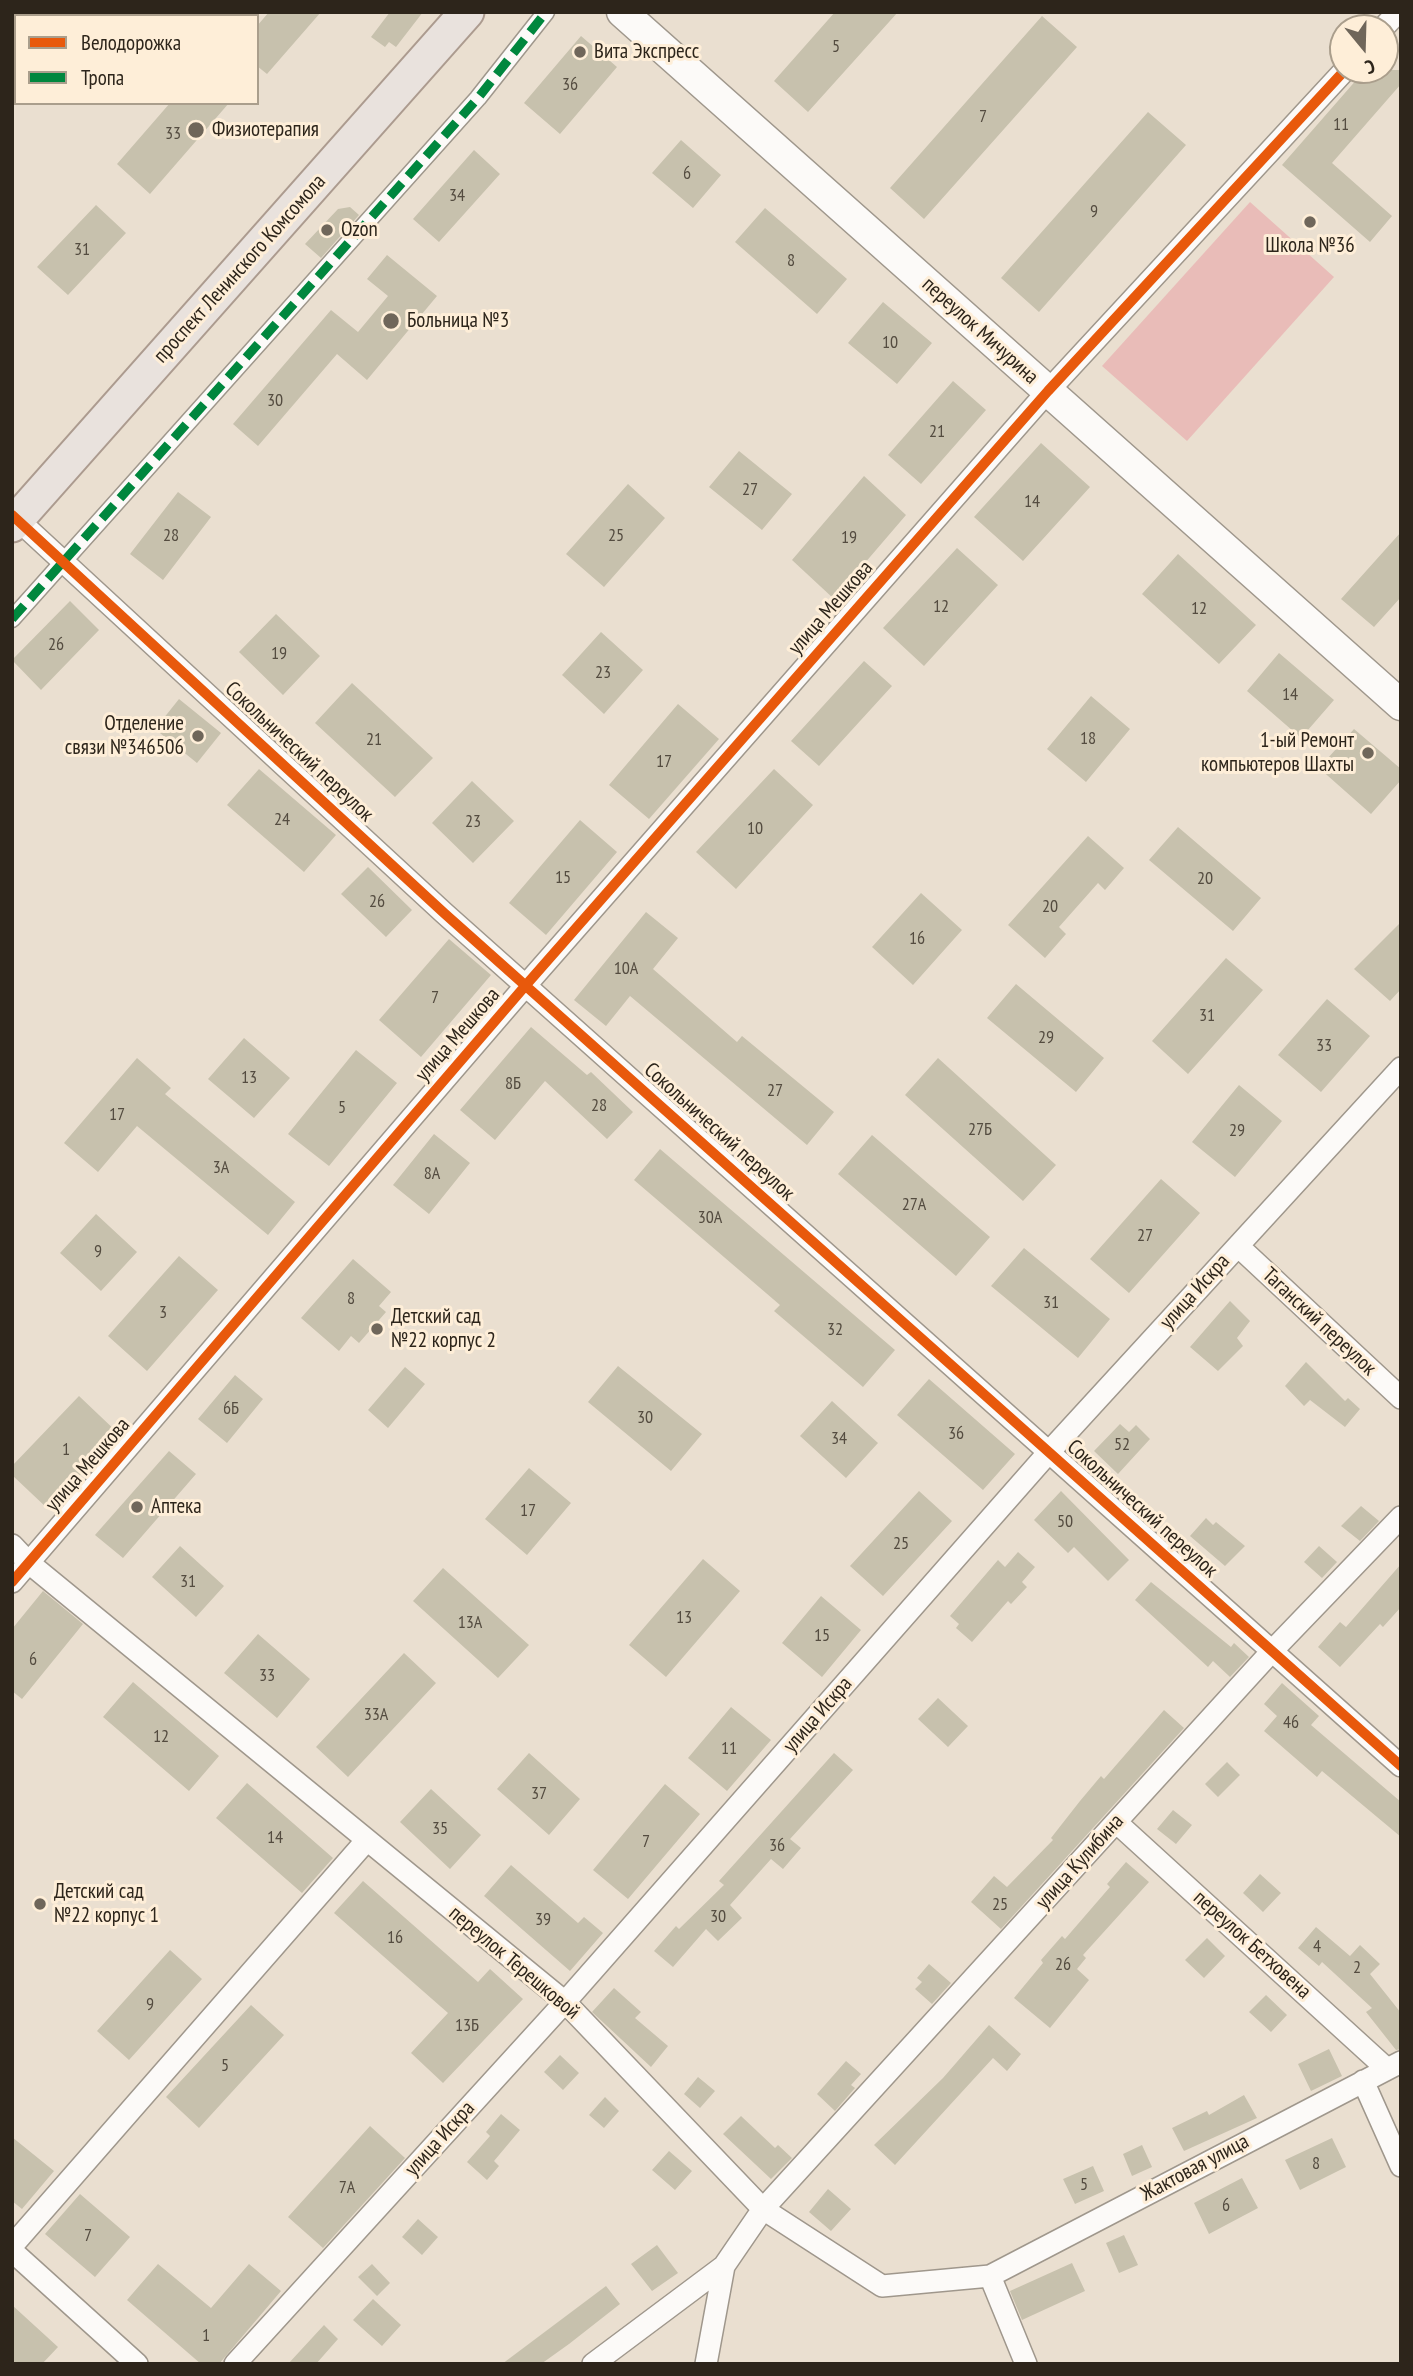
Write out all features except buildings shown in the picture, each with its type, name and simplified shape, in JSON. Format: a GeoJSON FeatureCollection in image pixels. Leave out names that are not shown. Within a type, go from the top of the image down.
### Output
{"type":"FeatureCollection","features":[{"type":"Feature","properties":{"kind":"main road","name":"проспект Ленинского Комсомола"},"geometry":{"type":"LineString","coordinates":[[15,522],[467,12]]}},
{"type":"Feature","properties":{"kind":"main road","name":"переулок Мичурина"},"geometry":{"type":"LineString","coordinates":[[622,12],[1401,705]]}},
{"type":"Feature","properties":{"kind":"street"},"geometry":{"type":"LineString","coordinates":[[12,619],[478,98],[546,12]]}},
{"type":"Feature","properties":{"kind":"street","name":"улица Мешкова"},"geometry":{"type":"LineString","coordinates":[[12,1582],[526,985],[1048,391],[1332,84]]}},
{"type":"Feature","properties":{"kind":"street","name":"Сокольнический переулок"},"geometry":{"type":"LineString","coordinates":[[15,522],[63,561],[526,985],[1401,1766]]}},
{"type":"Feature","properties":{"kind":"street","name":"улица Искра"},"geometry":{"type":"LineString","coordinates":[[235,2364],[565,2002],[1049,1452],[1401,1068]]}},
{"type":"Feature","properties":{"kind":"street","name":"Таганский переулок"},"geometry":{"type":"LineString","coordinates":[[1238,1246],[1401,1398]]}},
{"type":"Feature","properties":{"kind":"street","name":"улица Кулибина"},"geometry":{"type":"LineString","coordinates":[[724,2266],[763,2209],[1272,1651],[1401,1517]]}},
{"type":"Feature","properties":{"kind":"street","name":"переулок Терешковой"},"geometry":{"type":"LineString","coordinates":[[12,1545],[29,1563],[565,2002],[763,2209],[882,2286],[990,2276]]}},
{"type":"Feature","properties":{"kind":"street","name":"переулок Бетховена"},"geometry":{"type":"LineString","coordinates":[[1116,1822],[1394,2065]]}},
{"type":"Feature","properties":{"kind":"street"},"geometry":{"type":"LineString","coordinates":[[137,2364],[12,2248],[366,1841]]}},
{"type":"Feature","properties":{"kind":"street","name":"Жактовая улица"},"geometry":{"type":"LineString","coordinates":[[990,2276],[1394,2065]]}},
{"type":"Feature","properties":{"kind":"street"},"geometry":{"type":"LineString","coordinates":[[1363,2081],[1401,2166]]}},
{"type":"Feature","properties":{"kind":"street"},"geometry":{"type":"LineString","coordinates":[[593,2364],[724,2266]]}},
{"type":"Feature","properties":{"kind":"street"},"geometry":{"type":"LineString","coordinates":[[706,2364],[724,2266]]}},
{"type":"Feature","properties":{"kind":"street"},"geometry":{"type":"LineString","coordinates":[[990,2276],[1026,2364]]}},
{"type":"Feature","properties":{"kind":"shaded area"},"geometry":{"type":"Polygon","coordinates":[[[1250,202],[1334,277],[1187,441],[1102,366],[1250,202]]]}},
{"type":"Feature","properties":{"kind":"marked path"},"geometry":{"type":"LineString","coordinates":[[12,619],[478,98],[546,12]]}},
{"type":"Feature","properties":{"kind":"cycle path"},"geometry":{"type":"LineString","coordinates":[[12,1582],[526,985],[1048,391],[1332,84]]}},
{"type":"Feature","properties":{"kind":"cycle path"},"geometry":{"type":"LineString","coordinates":[[12,515],[444,913],[1401,1766]]}},
{"type":"Feature","properties":{"kind":"place","name":"Вита Экспресс"},"geometry":{"type":"Point","coordinates":[580,52]}},
{"type":"Feature","properties":{"kind":"place","name":"Физиотерапия"},"geometry":{"type":"Point","coordinates":[196,130]}},
{"type":"Feature","properties":{"kind":"place","name":"Школа №36"},"geometry":{"type":"Point","coordinates":[1310,222]}},
{"type":"Feature","properties":{"kind":"place","name":"Ozon"},"geometry":{"type":"Point","coordinates":[327,230]}},
{"type":"Feature","properties":{"kind":"place","name":"Больница №3"},"geometry":{"type":"Point","coordinates":[391,321]}},
{"type":"Feature","properties":{"kind":"place","name":"Отделение связи №346506"},"geometry":{"type":"Point","coordinates":[198,736]}},
{"type":"Feature","properties":{"kind":"place","name":"1-ый Ремонт компьютеров Шахты"},"geometry":{"type":"Point","coordinates":[1368,753]}},
{"type":"Feature","properties":{"kind":"place","name":"Детский сад №22 корпус 2"},"geometry":{"type":"Point","coordinates":[377,1329]}},
{"type":"Feature","properties":{"kind":"place","name":"Аптека"},"geometry":{"type":"Point","coordinates":[137,1507]}},
{"type":"Feature","properties":{"kind":"place","name":"Детский сад №22 корпус 1"},"geometry":{"type":"Point","coordinates":[40,1904]}}]}
